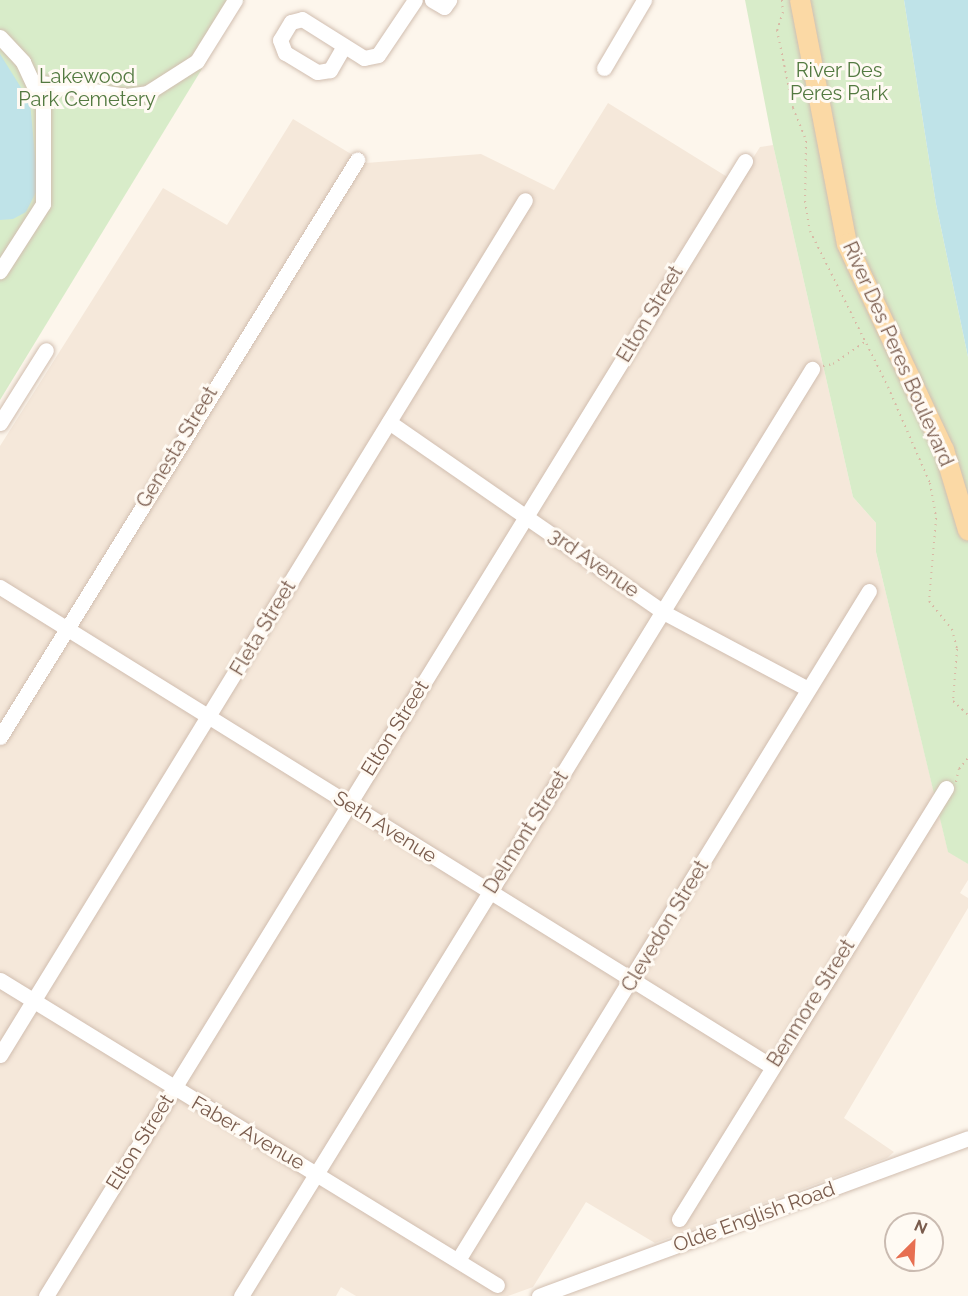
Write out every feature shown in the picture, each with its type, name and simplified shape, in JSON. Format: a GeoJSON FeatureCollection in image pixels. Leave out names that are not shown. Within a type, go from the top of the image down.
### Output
{"type":"FeatureCollection","features":[{"type":"Feature","properties":{"kind":"main road","name":"River Des Peres Boulevard"},"geometry":{"type":"LineString","coordinates":[[800,0],[847,244],[940,441],[968,530]]}},
{"type":"Feature","properties":{"kind":"street"},"geometry":{"type":"LineString","coordinates":[[218,29],[219,0]]}},
{"type":"Feature","properties":{"kind":"street"},"geometry":{"type":"LineString","coordinates":[[35,82],[126,96],[147,93],[189,69],[236,0]]}},
{"type":"Feature","properties":{"kind":"street"},"geometry":{"type":"LineString","coordinates":[[344,46],[364,58],[378,55],[415,0]]}},
{"type":"Feature","properties":{"kind":"street"},"geometry":{"type":"LineString","coordinates":[[432,0],[444,7],[449,0]]}},
{"type":"Feature","properties":{"kind":"street"},"geometry":{"type":"LineString","coordinates":[[604,69],[644,0]]}},
{"type":"Feature","properties":{"kind":"street"},"geometry":{"type":"LineString","coordinates":[[0,37],[35,82],[43,105],[44,204],[0,271]]}},
{"type":"Feature","properties":{"kind":"street","name":"Genesta Street"},"geometry":{"type":"LineString","coordinates":[[0,737],[357,159]]}},
{"type":"Feature","properties":{"kind":"street","name":"Elton Street"},"geometry":{"type":"LineString","coordinates":[[46,1296],[745,161]]}},
{"type":"Feature","properties":{"kind":"street","name":"Fleta Street"},"geometry":{"type":"LineString","coordinates":[[0,1056],[525,200]]}},
{"type":"Feature","properties":{"kind":"street"},"geometry":{"type":"LineString","coordinates":[[0,423],[46,350]]}},
{"type":"Feature","properties":{"kind":"street","name":"Delmont Street"},"geometry":{"type":"LineString","coordinates":[[241,1296],[812,369]]}},
{"type":"Feature","properties":{"kind":"street","name":"3rd Avenue"},"geometry":{"type":"LineString","coordinates":[[389,422],[528,516],[663,612],[808,689]]}},
{"type":"Feature","properties":{"kind":"street","name":"Seth Avenue"},"geometry":{"type":"LineString","coordinates":[[0,587],[771,1066]]}},
{"type":"Feature","properties":{"kind":"street","name":"Clevedon Street"},"geometry":{"type":"LineString","coordinates":[[458,1260],[633,980],[869,591]]}},
{"type":"Feature","properties":{"kind":"street","name":"Benmore Street"},"geometry":{"type":"LineString","coordinates":[[679,1219],[771,1066],[946,788]]}},
{"type":"Feature","properties":{"kind":"street","name":"Faber Avenue"},"geometry":{"type":"LineString","coordinates":[[0,980],[173,1089],[316,1173],[497,1285]]}},
{"type":"Feature","properties":{"kind":"street","name":"Olde English Road"},"geometry":{"type":"LineString","coordinates":[[539,1296],[968,1138]]}},
{"type":"Feature","properties":{"kind":"path"},"geometry":{"type":"LineString","coordinates":[[782,0],[783,12],[777,30],[793,108],[806,141],[805,201],[810,231],[865,342],[930,483],[936,518],[929,601],[952,629],[957,649],[953,701],[968,715]]}},
{"type":"Feature","properties":{"kind":"path"},"geometry":{"type":"LineString","coordinates":[[812,369],[832,364],[865,342]]}},
{"type":"Feature","properties":{"kind":"path"},"geometry":{"type":"LineString","coordinates":[[946,788],[952,789],[959,769],[968,758]]}},
{"type":"Feature","properties":{"kind":"shaded area"},"geometry":{"type":"Polygon","coordinates":[[[608,103],[737,183],[760,147],[773,145],[853,497],[876,523],[876,552],[948,851],[968,864],[968,880],[960,893],[968,898],[968,908],[844,1118],[894,1152],[887,1158],[655,1243],[586,1202],[533,1287],[508,1296],[356,1296],[341,1287],[336,1296],[0,1296],[0,446],[163,188],[227,225],[293,119],[366,163],[481,154],[554,190],[608,103]]]}},
{"type":"Feature","properties":{"kind":"green space","name":"Lakewood Park Cemetery"},"geometry":{"type":"Polygon","coordinates":[[[0,0],[244,0],[0,400],[0,0]]]}},
{"type":"Feature","properties":{"kind":"green space","name":"River Des Peres Park"},"geometry":{"type":"Polygon","coordinates":[[[745,0],[904,0],[936,204],[968,357],[968,864],[948,852],[876,552],[876,523],[853,497],[773,145],[745,0]]]}},
{"type":"Feature","properties":{"kind":"water"},"geometry":{"type":"Polygon","coordinates":[[[904,0],[968,0],[968,357],[936,204],[904,0]]]}},
{"type":"Feature","properties":{"kind":"water"},"geometry":{"type":"Polygon","coordinates":[[[0,54],[30,102],[38,188],[26,212],[13,219],[0,220],[0,54]]]}}]}
